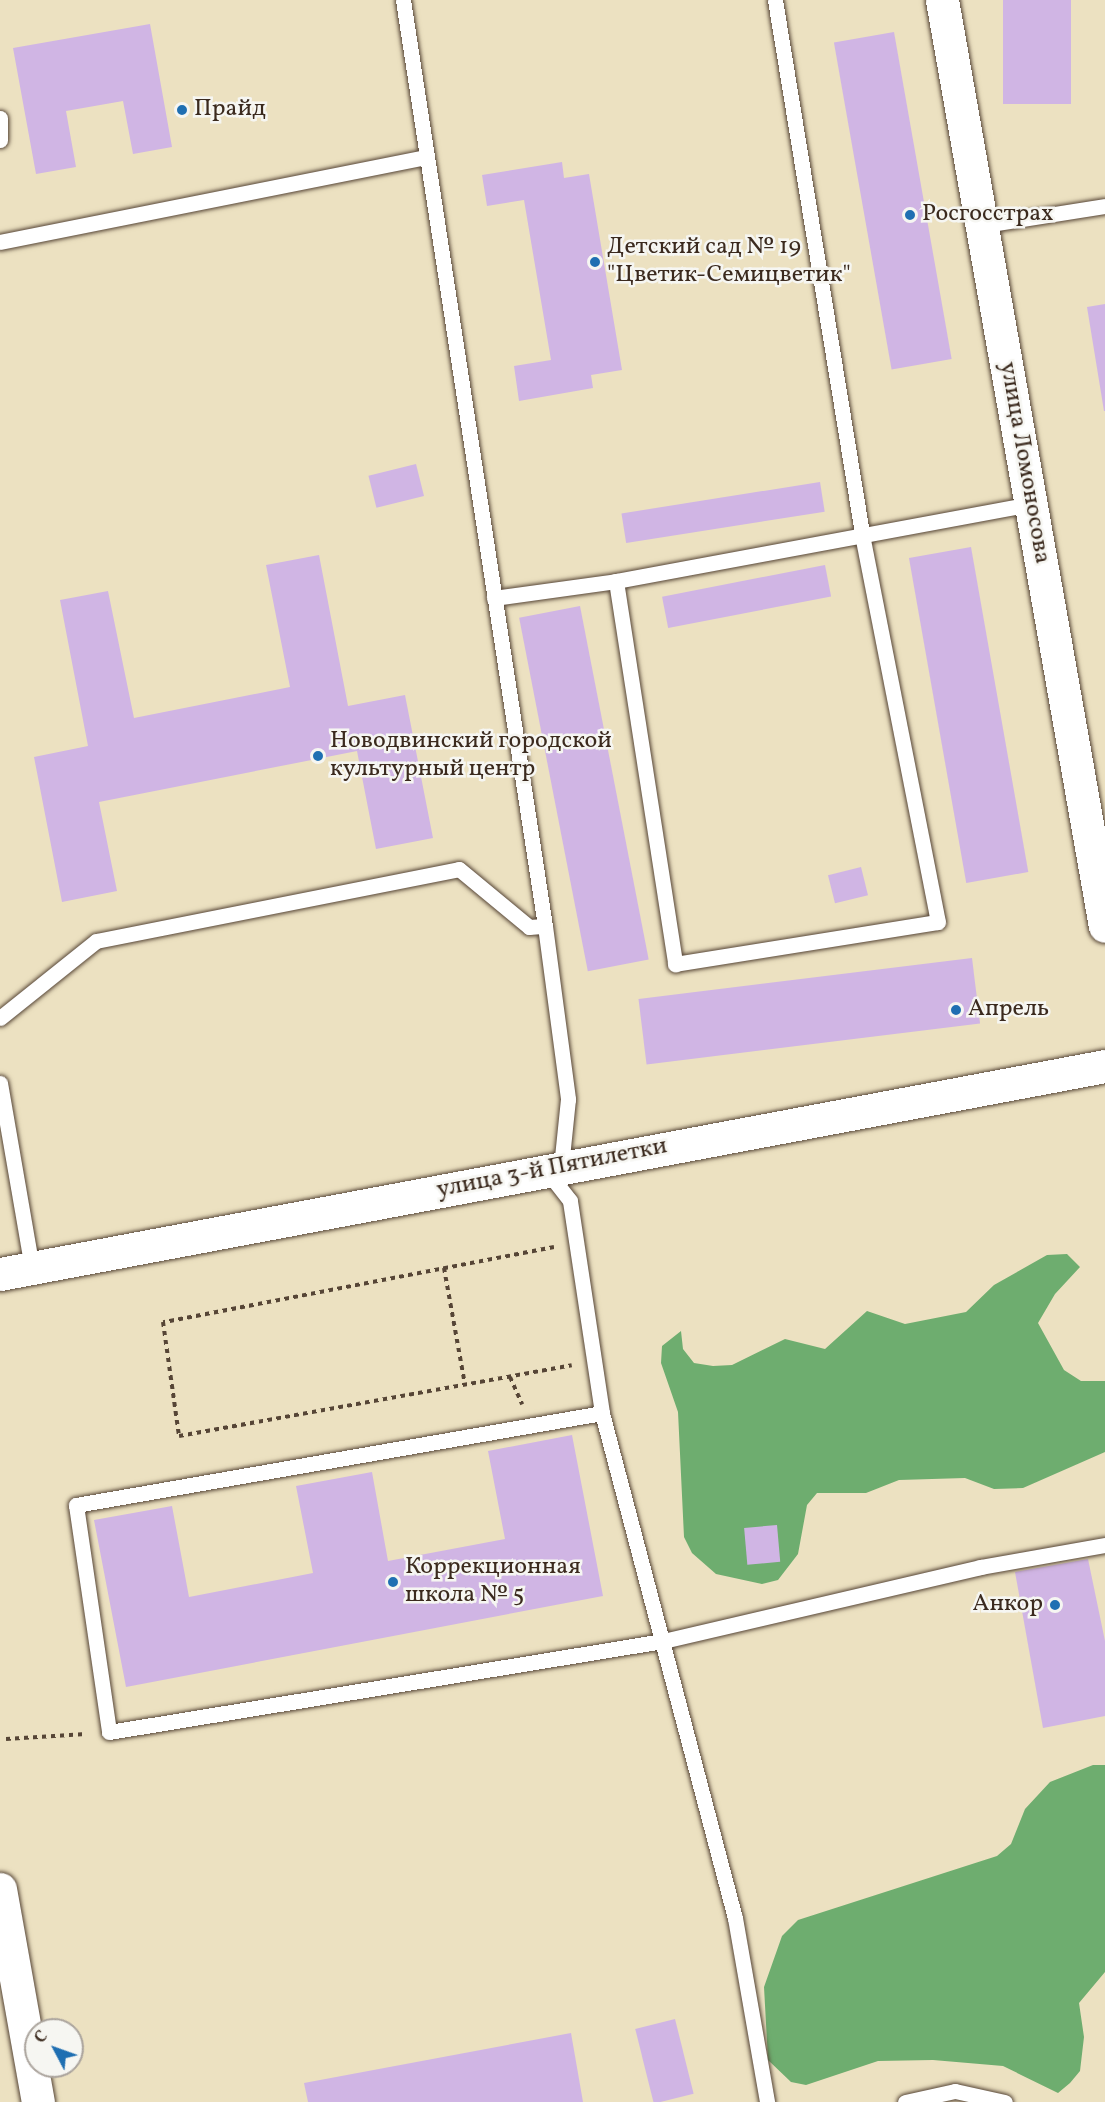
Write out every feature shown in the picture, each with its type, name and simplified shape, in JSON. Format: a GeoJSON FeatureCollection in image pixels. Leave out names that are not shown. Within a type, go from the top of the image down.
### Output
{"type":"FeatureCollection","features":[{"type":"Feature","properties":{"kind":"street","name":"улица Ломоносова"},"geometry":{"type":"LineString","coordinates":[[942,0],[985,225],[1105,926]]}},
{"type":"Feature","properties":{"kind":"street","name":"улица 3-й Пятилетки"},"geometry":{"type":"LineString","coordinates":[[0,1274],[1105,1066]]}},
{"type":"Feature","properties":{"kind":"street"},"geometry":{"type":"LineString","coordinates":[[0,1889],[38,2102]]}},
{"type":"Feature","properties":{"kind":"lane"},"geometry":{"type":"LineString","coordinates":[[403,0],[545,926],[568,1099],[553,1169],[570,1201],[602,1413],[735,1918],[766,2102]]}},
{"type":"Feature","properties":{"kind":"lane"},"geometry":{"type":"LineString","coordinates":[[616,581],[675,964],[939,922],[862,533],[775,0]]}},
{"type":"Feature","properties":{"kind":"lane"},"geometry":{"type":"LineString","coordinates":[[0,118],[0,140]]}},
{"type":"Feature","properties":{"kind":"lane"},"geometry":{"type":"LineString","coordinates":[[0,242],[427,157]]}},
{"type":"Feature","properties":{"kind":"lane"},"geometry":{"type":"LineString","coordinates":[[985,225],[1105,206]]}},
{"type":"Feature","properties":{"kind":"lane"},"geometry":{"type":"LineString","coordinates":[[494,598],[616,581],[862,533],[1031,504]]}},
{"type":"Feature","properties":{"kind":"lane"},"geometry":{"type":"LineString","coordinates":[[0,1018],[96,941],[459,869],[529,927],[545,926]]}},
{"type":"Feature","properties":{"kind":"lane"},"geometry":{"type":"LineString","coordinates":[[1,1093],[32,1268]]}},
{"type":"Feature","properties":{"kind":"lane"},"geometry":{"type":"LineString","coordinates":[[602,1413],[529,1422],[76,1504],[110,1732],[663,1641],[980,1568],[1105,1545]]}},
{"type":"Feature","properties":{"kind":"lane"},"geometry":{"type":"LineString","coordinates":[[905,2102],[955,2091],[1005,2102]]}},
{"type":"Feature","properties":{"kind":"path"},"geometry":{"type":"LineString","coordinates":[[561,1246],[163,1322],[179,1436],[583,1363]]}},
{"type":"Feature","properties":{"kind":"path"},"geometry":{"type":"LineString","coordinates":[[444,1268],[465,1385]]}},
{"type":"Feature","properties":{"kind":"path"},"geometry":{"type":"LineString","coordinates":[[510,1377],[529,1422]]}},
{"type":"Feature","properties":{"kind":"path"},"geometry":{"type":"LineString","coordinates":[[6,1739],[110,1732]]}},
{"type":"Feature","properties":{"kind":"green space"},"geometry":{"type":"Polygon","coordinates":[[[1067,1254],[1080,1267],[1055,1294],[1038,1323],[1064,1370],[1081,1381],[1105,1381],[1105,1452],[1023,1488],[994,1489],[965,1478],[899,1480],[866,1493],[817,1493],[807,1505],[798,1554],[778,1580],[762,1584],[716,1574],[692,1553],[684,1537],[678,1412],[661,1363],[662,1346],[681,1331],[683,1349],[694,1363],[713,1366],[732,1365],[785,1339],[825,1349],[867,1311],[905,1324],[966,1312],[994,1285],[1047,1255],[1067,1254]]]}},
{"type":"Feature","properties":{"kind":"green space"},"geometry":{"type":"Polygon","coordinates":[[[1093,1765],[1105,1765],[1105,1972],[1079,2003],[1084,2037],[1080,2071],[1070,2083],[1058,2093],[1003,2066],[933,2060],[878,2061],[806,2085],[791,2082],[768,2060],[764,1987],[782,1936],[798,1920],[997,1856],[1011,1844],[1025,1809],[1050,1782],[1093,1765]]]}},
{"type":"Feature","properties":{"kind":"building"},"geometry":{"type":"Polygon","coordinates":[[[1003,0],[1071,0],[1071,104],[1003,104],[1003,0]]]}},
{"type":"Feature","properties":{"kind":"building"},"geometry":{"type":"Polygon","coordinates":[[[150,24],[172,147],[133,154],[123,101],[66,111],[76,167],[36,174],[13,48],[150,24]]]}},
{"type":"Feature","properties":{"kind":"building"},"geometry":{"type":"Polygon","coordinates":[[[894,32],[952,359],[892,370],[834,43],[894,32]]]}},
{"type":"Feature","properties":{"kind":"building"},"geometry":{"type":"Polygon","coordinates":[[[562,162],[564,178],[589,174],[622,370],[591,375],[593,388],[519,401],[514,366],[551,360],[524,200],[487,206],[482,175],[562,162]]]}},
{"type":"Feature","properties":{"kind":"building"},"geometry":{"type":"Polygon","coordinates":[[[1105,304],[1105,411],[1104,411],[1087,307],[1105,304]]]}},
{"type":"Feature","properties":{"kind":"building"},"geometry":{"type":"Polygon","coordinates":[[[416,464],[424,496],[376,508],[368,476],[416,464]]]}},
{"type":"Feature","properties":{"kind":"building"},"geometry":{"type":"Polygon","coordinates":[[[820,482],[825,512],[626,543],[621,513],[820,482]]]}},
{"type":"Feature","properties":{"kind":"building"},"geometry":{"type":"Polygon","coordinates":[[[971,547],[1028,872],[966,883],[909,558],[971,547]]]}},
{"type":"Feature","properties":{"kind":"building"},"geometry":{"type":"Polygon","coordinates":[[[319,555],[348,706],[405,695],[433,838],[376,849],[357,751],[99,802],[117,891],[62,902],[34,757],[88,746],[60,600],[108,591],[134,718],[290,687],[266,565],[319,555]]]}},
{"type":"Feature","properties":{"kind":"building"},"geometry":{"type":"Polygon","coordinates":[[[825,565],[831,596],[668,628],[662,597],[825,565]]]}},
{"type":"Feature","properties":{"kind":"building"},"geometry":{"type":"Polygon","coordinates":[[[580,606],[649,959],[588,971],[519,618],[580,606]]]}},
{"type":"Feature","properties":{"kind":"building"},"geometry":{"type":"Polygon","coordinates":[[[861,867],[868,895],[835,903],[828,875],[861,867]]]}},
{"type":"Feature","properties":{"kind":"building"},"geometry":{"type":"Polygon","coordinates":[[[972,958],[980,1024],[647,1064],[639,999],[972,958]]]}},
{"type":"Feature","properties":{"kind":"building"},"geometry":{"type":"Polygon","coordinates":[[[572,1435],[603,1596],[126,1687],[94,1520],[172,1506],[189,1597],[313,1573],[296,1486],[372,1472],[388,1561],[505,1539],[488,1451],[572,1435]]]}},
{"type":"Feature","properties":{"kind":"building"},"geometry":{"type":"Polygon","coordinates":[[[777,1525],[780,1562],[747,1565],[744,1528],[777,1525]]]}},
{"type":"Feature","properties":{"kind":"building"},"geometry":{"type":"Polygon","coordinates":[[[1088,1559],[1105,1641],[1105,1716],[1043,1728],[1015,1572],[1088,1559]]]}},
{"type":"Feature","properties":{"kind":"building"},"geometry":{"type":"Polygon","coordinates":[[[675,2019],[694,2094],[653,2102],[635,2029],[675,2019]]]}},
{"type":"Feature","properties":{"kind":"building"},"geometry":{"type":"Polygon","coordinates":[[[571,2033],[583,2102],[308,2102],[304,2083],[571,2033]]]}},
{"type":"Feature","properties":{"kind":"place","name":"Прайд"},"geometry":{"type":"Point","coordinates":[182,110]}},
{"type":"Feature","properties":{"kind":"place","name":"Росгосстрах"},"geometry":{"type":"Point","coordinates":[910,215]}},
{"type":"Feature","properties":{"kind":"place","name":"Детский сад № 19 \"Цветик-Семицветик\""},"geometry":{"type":"Point","coordinates":[595,262]}},
{"type":"Feature","properties":{"kind":"place","name":"Новодвинский городской культурный центр"},"geometry":{"type":"Point","coordinates":[318,756]}},
{"type":"Feature","properties":{"kind":"place","name":"Апрель"},"geometry":{"type":"Point","coordinates":[956,1010]}},
{"type":"Feature","properties":{"kind":"place","name":"Коррекционная школа № 5"},"geometry":{"type":"Point","coordinates":[393,1582]}},
{"type":"Feature","properties":{"kind":"place","name":"Анкор"},"geometry":{"type":"Point","coordinates":[1055,1605]}}]}
